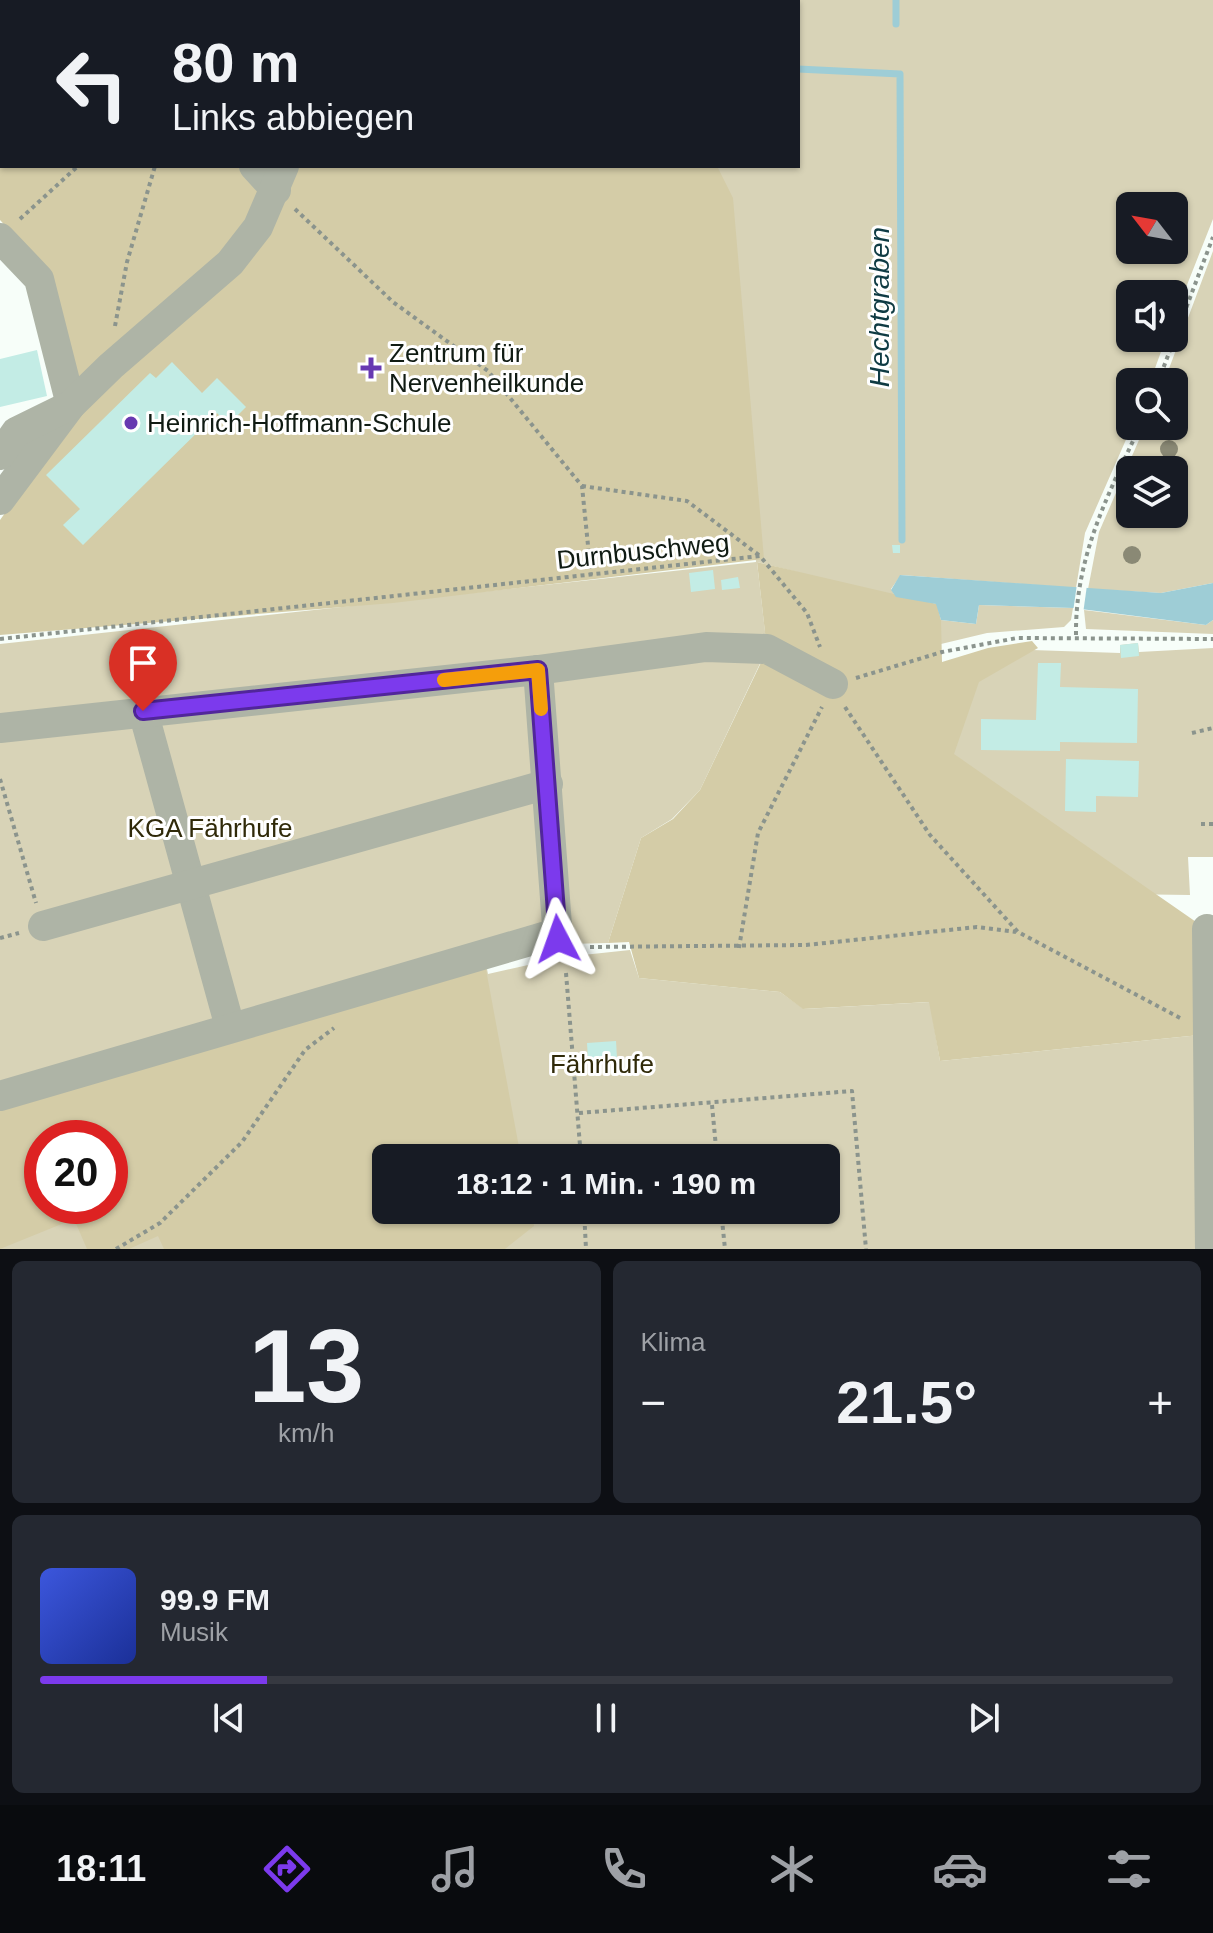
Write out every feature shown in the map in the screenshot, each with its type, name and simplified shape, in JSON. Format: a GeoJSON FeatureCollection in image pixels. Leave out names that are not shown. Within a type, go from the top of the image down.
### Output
{"type":"FeatureCollection","features":[{"type":"Feature","properties":{"kind":"street"},"geometry":{"type":"LineString","coordinates":[[0,500],[71,405],[111,366],[230,263],[258,227],[280,178],[258,168]]}},
{"type":"Feature","properties":{"kind":"street"},"geometry":{"type":"LineString","coordinates":[[8,249],[39,279],[71,405]]}},
{"type":"Feature","properties":{"kind":"street"},"geometry":{"type":"LineString","coordinates":[[0,455],[16,432],[71,405]]}},
{"type":"Feature","properties":{"kind":"street"},"geometry":{"type":"LineString","coordinates":[[0,728],[538,670],[706,647],[767,649],[833,684]]}},
{"type":"Feature","properties":{"kind":"street"},"geometry":{"type":"LineString","coordinates":[[0,1096],[230,1027],[560,940],[538,670]]}},
{"type":"Feature","properties":{"kind":"street"},"geometry":{"type":"LineString","coordinates":[[143,711],[230,1027]]}},
{"type":"Feature","properties":{"kind":"street"},"geometry":{"type":"LineString","coordinates":[[43,926],[548,784]]}},
{"type":"Feature","properties":{"kind":"street"},"geometry":{"type":"LineString","coordinates":[[1207,929],[1210,1249]]}},
{"type":"Feature","properties":{"kind":"path"},"geometry":{"type":"LineString","coordinates":[[8,249],[76,168]]}},
{"type":"Feature","properties":{"kind":"path"},"geometry":{"type":"LineString","coordinates":[[111,366],[127,262],[154,168]]}},
{"type":"Feature","properties":{"kind":"path"},"geometry":{"type":"LineString","coordinates":[[280,178],[393,302],[488,371],[582,486],[591,575]]}},
{"type":"Feature","properties":{"kind":"path"},"geometry":{"type":"LineString","coordinates":[[1163,368],[1213,237]]}},
{"type":"Feature","properties":{"kind":"path"},"geometry":{"type":"LineString","coordinates":[[1076,635],[1081,583],[1092,528],[1133,440]]}},
{"type":"Feature","properties":{"kind":"path"},"geometry":{"type":"LineString","coordinates":[[582,486],[687,501],[760,556]]}},
{"type":"Feature","properties":{"kind":"path","name":"Durnbuschweg"},"geometry":{"type":"LineString","coordinates":[[0,639],[760,556],[807,613],[833,684],[852,721],[930,835],[1018,932],[1209,1034]]}},
{"type":"Feature","properties":{"kind":"path"},"geometry":{"type":"LineString","coordinates":[[739,948],[758,833],[833,684],[942,652],[1017,638],[1076,635],[1213,639]]}},
{"type":"Feature","properties":{"kind":"path"},"geometry":{"type":"LineString","coordinates":[[1192,733],[1213,728]]}},
{"type":"Feature","properties":{"kind":"path"},"geometry":{"type":"LineString","coordinates":[[0,779],[43,926],[0,938]]}},
{"type":"Feature","properties":{"kind":"path"},"geometry":{"type":"LineString","coordinates":[[1201,824],[1213,824]]}},
{"type":"Feature","properties":{"kind":"path"},"geometry":{"type":"LineString","coordinates":[[580,1144],[560,940],[739,948],[806,945],[977,927],[1018,932]]}},
{"type":"Feature","properties":{"kind":"path"},"geometry":{"type":"LineString","coordinates":[[116,1249],[160,1223],[242,1142],[305,1050],[340,1023]]}},
{"type":"Feature","properties":{"kind":"path"},"geometry":{"type":"LineString","coordinates":[[579,1113],[852,1091],[866,1249]]}},
{"type":"Feature","properties":{"kind":"path"},"geometry":{"type":"LineString","coordinates":[[712,1104],[716,1144]]}},
{"type":"Feature","properties":{"kind":"path"},"geometry":{"type":"LineString","coordinates":[[585,1224],[586,1249]]}},
{"type":"Feature","properties":{"kind":"path"},"geometry":{"type":"LineString","coordinates":[[722,1224],[725,1249]]}},
{"type":"Feature","properties":{"kind":"green space"},"geometry":{"type":"Polygon","coordinates":[[[800,0],[1213,0],[1213,219],[1188,282],[1188,280],[1116,280],[1116,352],[1161,352],[1155,368],[1116,368],[1116,440],[1126,440],[1119,456],[1116,456],[1085,533],[1076,588],[901,575],[891,589],[896,597],[757,562],[767,649],[700,790],[672,819],[641,838],[608,943],[568,944],[486,964],[488,974],[564,957],[630,950],[639,978],[780,992],[804,1009],[930,1002],[940,1061],[1200,1035],[1201,1249],[0,1249],[0,644],[756,562],[715,168],[800,168],[800,0]]]}},
{"type":"Feature","properties":{"kind":"green space"},"geometry":{"type":"Polygon","coordinates":[[[1213,251],[1213,583],[1161,593],[1088,589],[1099,532],[1116,493],[1116,528],[1188,528],[1188,456],[1132,456],[1139,440],[1188,440],[1188,368],[1169,368],[1175,352],[1188,352],[1188,318],[1213,251]]]}},
{"type":"Feature","properties":{"kind":"green space"},"geometry":{"type":"Polygon","coordinates":[[[979,605],[1073,608],[1071,620],[1064,627],[987,633],[941,644],[941,620],[976,624],[979,605]]]}},
{"type":"Feature","properties":{"kind":"green space"},"geometry":{"type":"Polygon","coordinates":[[[1084,610],[1206,625],[1213,620],[1213,634],[1086,629],[1084,610]]]}},
{"type":"Feature","properties":{"kind":"green space"},"geometry":{"type":"Polygon","coordinates":[[[1138,643],[1139,652],[1213,648],[1213,857],[1188,857],[1190,895],[1119,894],[951,804],[951,696],[1032,650],[1120,653],[1120,645],[1138,643]]]}},
{"type":"Feature","properties":{"kind":"shaded area","name":"Zentrum für Nervenheilkunde"},"geometry":{"type":"Polygon","coordinates":[[[0,168],[718,168],[733,198],[764,559],[393,603],[0,635],[0,520],[62,434],[38,261],[0,220],[0,168]]]}},
{"type":"Feature","properties":{"kind":"shaded area"},"geometry":{"type":"Polygon","coordinates":[[[757,562],[937,604],[941,620],[942,662],[988,648],[1032,641],[1038,648],[979,682],[954,754],[1199,924],[1200,1035],[940,1061],[929,1002],[803,1009],[780,992],[639,978],[629,942],[608,943],[641,838],[673,819],[700,790],[767,650],[757,562]]]}},
{"type":"Feature","properties":{"kind":"shaded area"},"geometry":{"type":"Polygon","coordinates":[[[485,964],[518,1144],[372,1144],[372,1224],[534,1224],[505,1249],[164,1249],[158,1236],[129,1249],[87,1249],[76,1224],[128,1224],[128,1120],[24,1120],[24,1224],[62,1224],[0,1249],[0,1105],[485,964]]]}},
{"type":"Feature","properties":{"kind":"water"},"geometry":{"type":"Polygon","coordinates":[[[900,575],[1161,593],[1213,583],[1213,620],[1206,625],[1073,608],[979,605],[976,624],[941,620],[936,604],[896,597],[891,590],[900,575]]]}},
{"type":"Feature","properties":{"kind":"pier"},"geometry":{"type":"Polygon","coordinates":[[[1077,584],[1087,585],[1083,614],[1073,612],[1077,584]]]}},
{"type":"Feature","properties":{"kind":"building"},"geometry":{"type":"Polygon","coordinates":[[[37,350],[47,396],[0,407],[0,359],[37,350]]]}},
{"type":"Feature","properties":{"kind":"building"},"geometry":{"type":"Polygon","coordinates":[[[172,362],[202,393],[217,378],[246,407],[228,425],[217,413],[83,545],[63,525],[80,509],[46,475],[150,373],[156,378],[172,362]]]}},
{"type":"Feature","properties":{"kind":"building"},"geometry":{"type":"Polygon","coordinates":[[[892,545],[900,545],[900,553],[893,553],[892,545]]]}},
{"type":"Feature","properties":{"kind":"building"},"geometry":{"type":"Polygon","coordinates":[[[713,570],[715,589],[691,592],[689,573],[713,570]]]}},
{"type":"Feature","properties":{"kind":"building"},"geometry":{"type":"Polygon","coordinates":[[[738,577],[740,588],[722,590],[721,580],[738,577]]]}},
{"type":"Feature","properties":{"kind":"building"},"geometry":{"type":"Polygon","coordinates":[[[1138,643],[1139,656],[1121,658],[1120,645],[1138,643]]]}},
{"type":"Feature","properties":{"kind":"building"},"geometry":{"type":"Polygon","coordinates":[[[1038,663],[1061,663],[1060,687],[1138,689],[1137,743],[1060,742],[1060,751],[981,750],[981,719],[1036,720],[1038,663]]]}},
{"type":"Feature","properties":{"kind":"building"},"geometry":{"type":"Polygon","coordinates":[[[1066,759],[1139,761],[1138,797],[1096,796],[1096,812],[1065,811],[1066,759]]]}},
{"type":"Feature","properties":{"kind":"building"},"geometry":{"type":"Polygon","coordinates":[[[616,1041],[617,1058],[588,1060],[587,1043],[616,1041]]]}},
{"type":"Feature","properties":{"kind":"waterway","name":"Hechtgraben"},"geometry":{"type":"LineString","coordinates":[[896,0],[896,24]]}},
{"type":"Feature","properties":{"kind":"waterway","name":"Hechtgraben"},"geometry":{"type":"LineString","coordinates":[[800,69],[900,74],[902,540]]}},
{"type":"Feature","properties":{"kind":"slow traffic"},"geometry":{"type":"LineString","coordinates":[[444,680],[538,670],[541,709]]}},
{"type":"Feature","properties":{"kind":"place","name":"Zentrum für Nervenheilkunde"},"geometry":{"type":"Point","coordinates":[371,368]}},
{"type":"Feature","properties":{"kind":"place","name":"Heinrich-Hoffmann-Schule"},"geometry":{"type":"Point","coordinates":[131,423]}},
{"type":"Feature","properties":{"kind":"route"},"geometry":{"type":"LineString","coordinates":[[143,711],[538,670],[558,939]]}},
{"type":"Feature","properties":{"kind":"park label","name":"KGA Fährhufe"},"geometry":{"type":"Point","coordinates":[210,828]}},
{"type":"Feature","properties":{"kind":"park label","name":"Fährhufe"},"geometry":{"type":"Point","coordinates":[602,1064]}}]}
